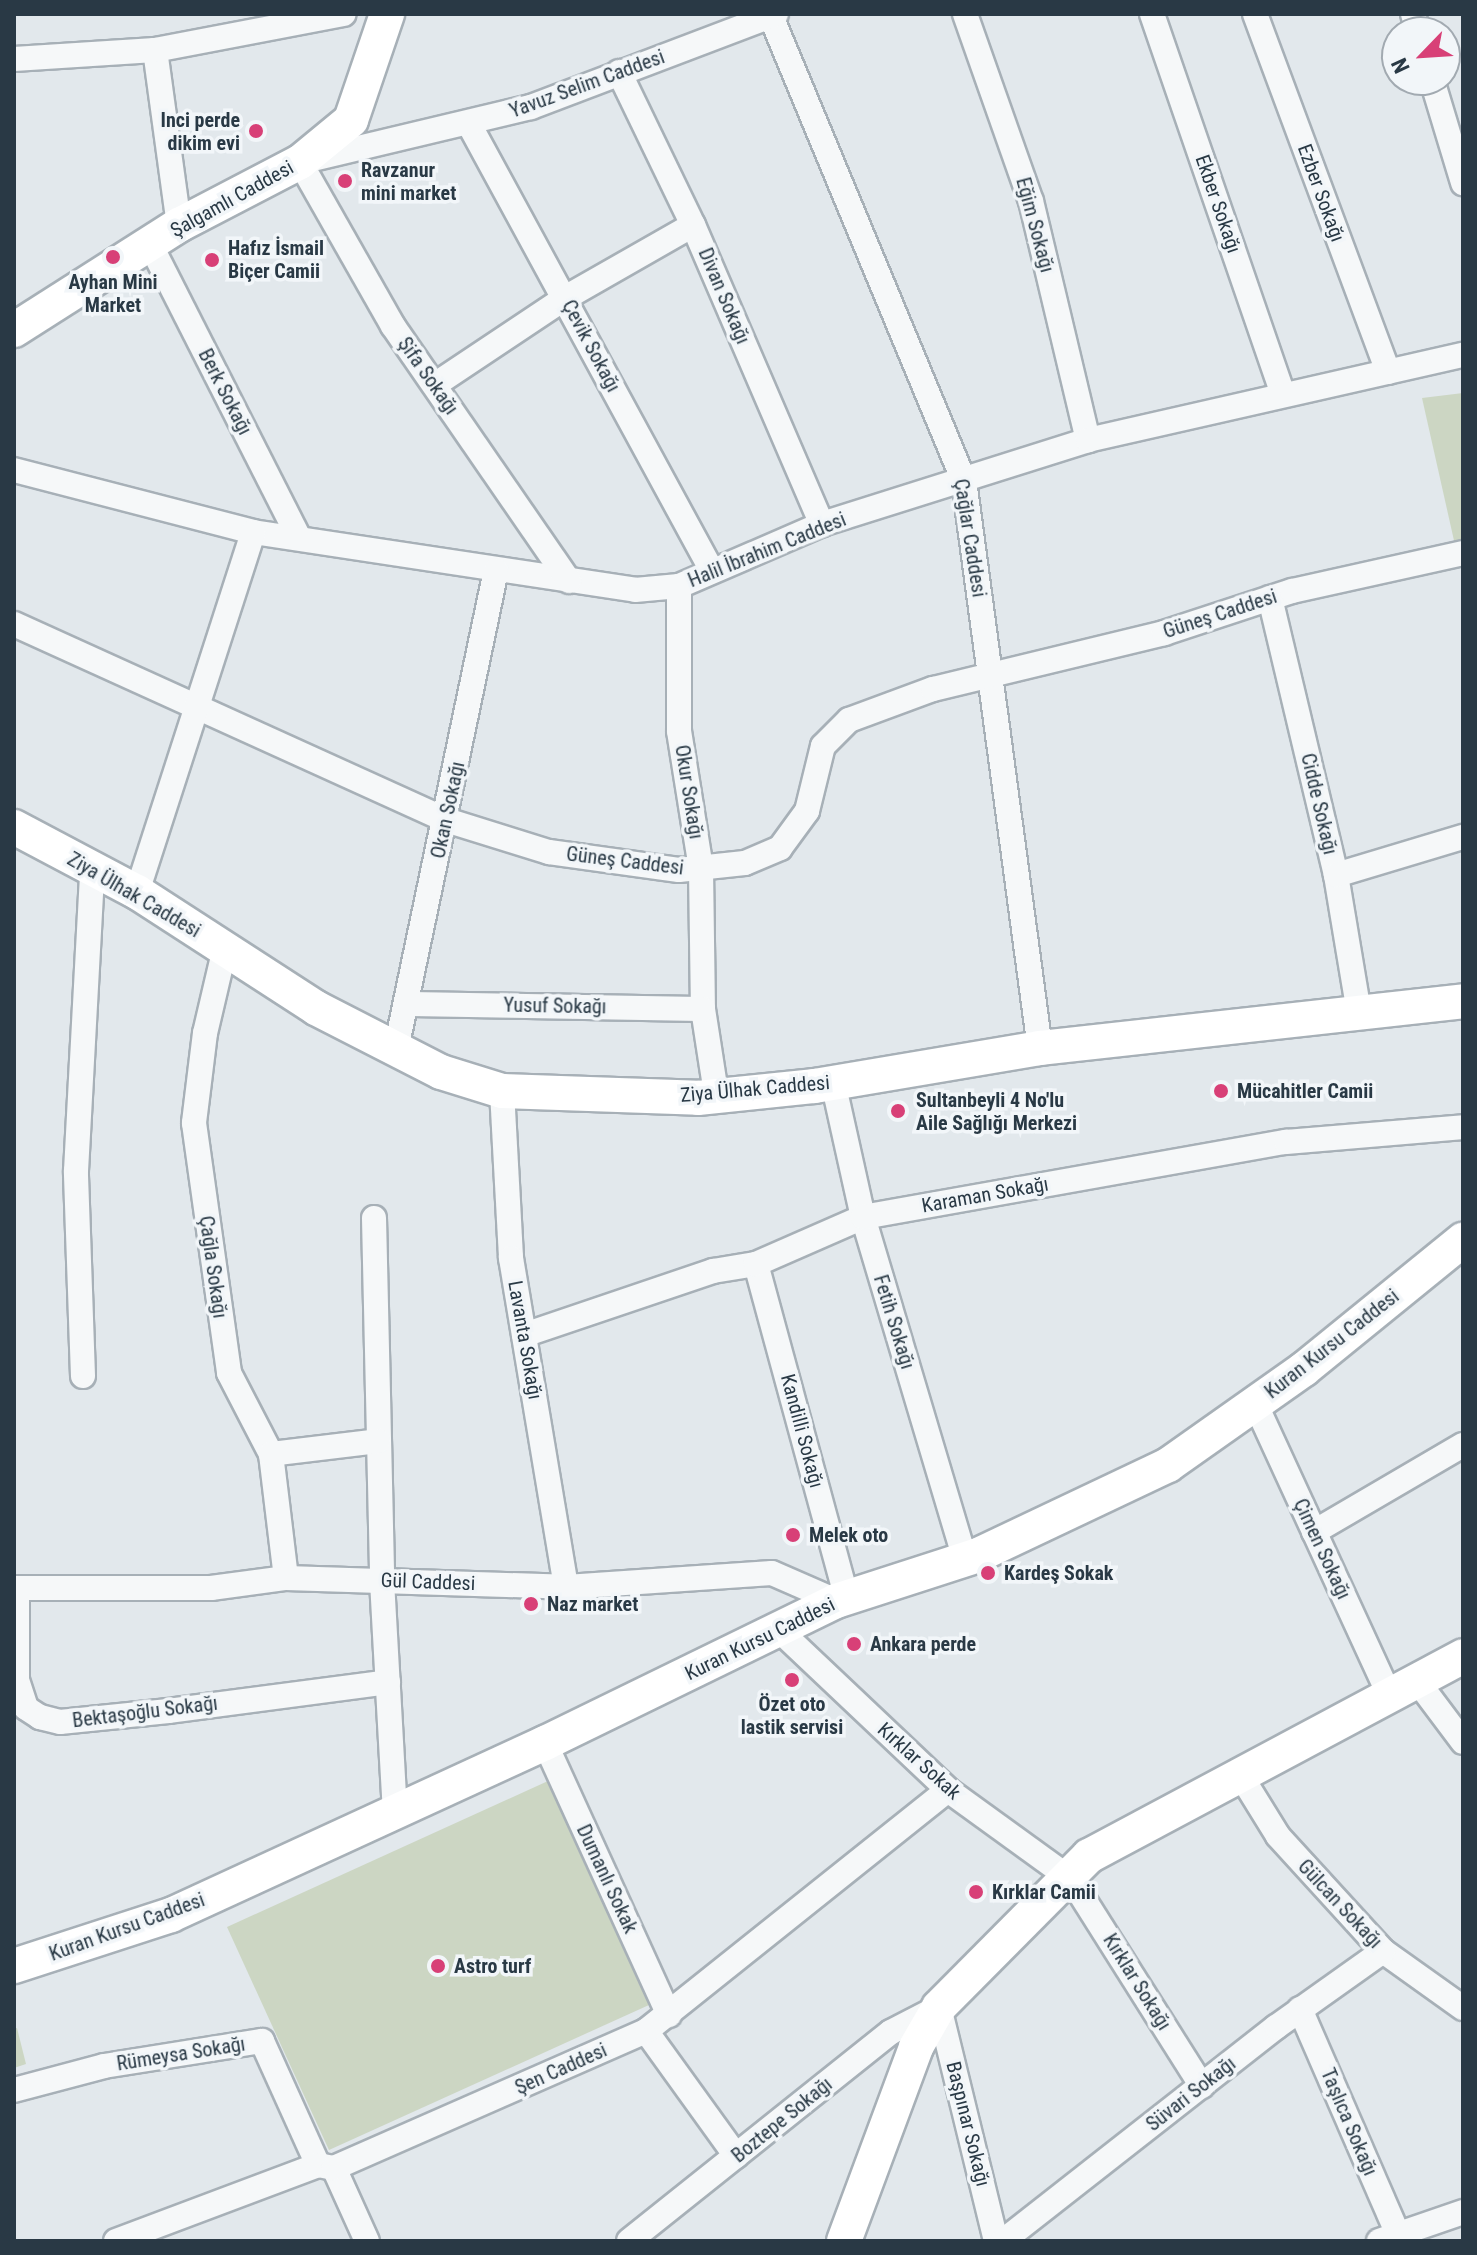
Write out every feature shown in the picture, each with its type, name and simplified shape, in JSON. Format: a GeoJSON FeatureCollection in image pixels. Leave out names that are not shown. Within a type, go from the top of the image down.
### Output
{"type":"FeatureCollection","features":[{"type":"Feature","properties":{"kind":"street"},"geometry":{"type":"LineString","coordinates":[[14,59],[155,50],[344,14]]}},
{"type":"Feature","properties":{"kind":"street","name":"Şalgamlı Caddesi"},"geometry":{"type":"LineString","coordinates":[[14,330],[88,280],[151,246],[179,225],[300,162],[351,120],[387,14]]}},
{"type":"Feature","properties":{"kind":"street","name":"Eğim Sokağı"},"geometry":{"type":"LineString","coordinates":[[965,14],[1031,201],[1088,440]]}},
{"type":"Feature","properties":{"kind":"street","name":"Ekber Sokağı"},"geometry":{"type":"LineString","coordinates":[[1152,14],[1283,394]]}},
{"type":"Feature","properties":{"kind":"street","name":"Ezber Sokağı"},"geometry":{"type":"LineString","coordinates":[[1255,14],[1388,372]]}},
{"type":"Feature","properties":{"kind":"street","name":"Yavuz Selim Caddesi"},"geometry":{"type":"LineString","coordinates":[[300,162],[531,107],[772,15]]}},
{"type":"Feature","properties":{"kind":"street","name":"Çağlar Caddesi"},"geometry":{"type":"LineString","coordinates":[[772,15],[964,481],[1040,1048]]}},
{"type":"Feature","properties":{"kind":"street"},"geometry":{"type":"LineString","coordinates":[[155,50],[179,225]]}},
{"type":"Feature","properties":{"kind":"street","name":"Divan Sokağı"},"geometry":{"type":"LineString","coordinates":[[619,72],[693,225],[822,524]]}},
{"type":"Feature","properties":{"kind":"street"},"geometry":{"type":"LineString","coordinates":[[1437,96],[1463,183]]}},
{"type":"Feature","properties":{"kind":"street","name":"Çevik Sokağı"},"geometry":{"type":"LineString","coordinates":[[469,124],[711,569]]}},
{"type":"Feature","properties":{"kind":"street","name":"Şifa Sokağı"},"geometry":{"type":"LineString","coordinates":[[300,162],[393,326],[436,384],[569,581]]}},
{"type":"Feature","properties":{"kind":"street"},"geometry":{"type":"LineString","coordinates":[[436,384],[565,298],[693,225]]}},
{"type":"Feature","properties":{"kind":"street","name":"Berk Sokağı"},"geometry":{"type":"LineString","coordinates":[[151,246],[299,538]]}},
{"type":"Feature","properties":{"kind":"street","name":"Halil İbrahim Caddesi"},"geometry":{"type":"LineString","coordinates":[[14,470],[253,532],[635,590],[679,586],[711,569],[822,524],[1088,440],[1463,355]]}},
{"type":"Feature","properties":{"kind":"street"},"geometry":{"type":"LineString","coordinates":[[137,892],[199,710],[253,532]]}},
{"type":"Feature","properties":{"kind":"street","name":"Güneş Caddesi"},"geometry":{"type":"LineString","coordinates":[[14,624],[446,820],[549,852],[701,869],[745,863],[780,848],[807,811],[823,746],[849,720],[933,689],[1164,633],[1270,598],[1463,553]]}},
{"type":"Feature","properties":{"kind":"street","name":"Okan Sokağı"},"geometry":{"type":"LineString","coordinates":[[396,1049],[408,1004],[496,570]]}},
{"type":"Feature","properties":{"kind":"street","name":"Okur Sokağı"},"geometry":{"type":"LineString","coordinates":[[679,586],[679,731],[701,869],[703,1009],[716,1093]]}},
{"type":"Feature","properties":{"kind":"street","name":"Cidde Sokağı"},"geometry":{"type":"LineString","coordinates":[[1270,598],[1336,875],[1359,1013]]}},
{"type":"Feature","properties":{"kind":"street","name":"Ziya Ülhak Caddesi"},"geometry":{"type":"LineString","coordinates":[[14,827],[92,871],[137,892],[316,1008],[441,1072],[502,1091],[698,1098],[716,1093],[833,1082],[1040,1048],[1463,1001]]}},
{"type":"Feature","properties":{"kind":"street"},"geometry":{"type":"LineString","coordinates":[[1336,875],[1463,837]]}},
{"type":"Feature","properties":{"kind":"street"},"geometry":{"type":"LineString","coordinates":[[83,1376],[76,1171],[92,871]]}},
{"type":"Feature","properties":{"kind":"street","name":"Çağla Sokağı"},"geometry":{"type":"LineString","coordinates":[[225,948],[205,1033],[194,1123],[229,1373],[271,1454],[286,1578]]}},
{"type":"Feature","properties":{"kind":"street","name":"Yusuf Sokağı"},"geometry":{"type":"LineString","coordinates":[[408,1004],[703,1009]]}},
{"type":"Feature","properties":{"kind":"street","name":"Fetih Sokağı"},"geometry":{"type":"LineString","coordinates":[[833,1082],[863,1217],[965,1560]]}},
{"type":"Feature","properties":{"kind":"street","name":"Lavanta Sokağı"},"geometry":{"type":"LineString","coordinates":[[502,1091],[511,1258],[566,1587]]}},
{"type":"Feature","properties":{"kind":"street","name":"Karaman Sokağı"},"geometry":{"type":"LineString","coordinates":[[524,1335],[713,1271],[756,1264],[863,1217],[1286,1142],[1463,1127]]}},
{"type":"Feature","properties":{"kind":"street"},"geometry":{"type":"LineString","coordinates":[[374,1218],[382,1581],[395,1811]]}},
{"type":"Feature","properties":{"kind":"street","name":"Kuran Kursu Caddesi"},"geometry":{"type":"LineString","coordinates":[[14,1966],[171,1915],[545,1743],[842,1599],[965,1560],[1168,1465],[1255,1403],[1463,1240]]}},
{"type":"Feature","properties":{"kind":"street","name":"Kandilli Sokağı"},"geometry":{"type":"LineString","coordinates":[[756,1264],[842,1599]]}},
{"type":"Feature","properties":{"kind":"street","name":"Çimen Sokağı"},"geometry":{"type":"LineString","coordinates":[[1255,1403],[1314,1532],[1403,1688],[1463,1742]]}},
{"type":"Feature","properties":{"kind":"street"},"geometry":{"type":"LineString","coordinates":[[271,1454],[378,1441]]}},
{"type":"Feature","properties":{"kind":"street"},"geometry":{"type":"LineString","coordinates":[[1314,1532],[1463,1445]]}},
{"type":"Feature","properties":{"kind":"street","name":"Gül Caddesi"},"geometry":{"type":"LineString","coordinates":[[16,1588],[211,1588],[286,1578],[566,1587],[772,1573],[842,1599]]}},
{"type":"Feature","properties":{"kind":"street","name":"Bektaşoğlu Sokağı"},"geometry":{"type":"LineString","coordinates":[[16,1588],[17,1680],[26,1708],[40,1717],[60,1722],[388,1682]]}},
{"type":"Feature","properties":{"kind":"street","name":"Kırklar Sokak"},"geometry":{"type":"LineString","coordinates":[[778,1629],[948,1790],[1071,1879]]}},
{"type":"Feature","properties":{"kind":"street"},"geometry":{"type":"LineString","coordinates":[[843,2239],[916,2047],[939,2007],[1071,1879],[1089,1856],[1463,1656]]}},
{"type":"Feature","properties":{"kind":"street","name":"Dumanlı Sokak"},"geometry":{"type":"LineString","coordinates":[[545,1743],[669,2015]]}},
{"type":"Feature","properties":{"kind":"street","name":"Gülcan Sokağı"},"geometry":{"type":"LineString","coordinates":[[1241,1776],[1278,1836],[1383,1951],[1463,2008]]}},
{"type":"Feature","properties":{"kind":"street","name":"Şen Caddesi"},"geometry":{"type":"LineString","coordinates":[[116,2241],[326,2166],[646,2031],[948,1790]]}},
{"type":"Feature","properties":{"kind":"street","name":"Kırklar Sokağı"},"geometry":{"type":"LineString","coordinates":[[1071,1879],[1202,2086]]}},
{"type":"Feature","properties":{"kind":"street","name":"Süvari Sokağı"},"geometry":{"type":"LineString","coordinates":[[1003,2241],[1300,2009],[1383,1951]]}},
{"type":"Feature","properties":{"kind":"street","name":"Boztepe Sokağı"},"geometry":{"type":"LineString","coordinates":[[629,2241],[891,2032],[939,2007]]}},
{"type":"Feature","properties":{"kind":"street","name":"Başpınar Sokağı"},"geometry":{"type":"LineString","coordinates":[[939,2007],[996,2241]]}},
{"type":"Feature","properties":{"kind":"street","name":"Taşlıca Sokağı"},"geometry":{"type":"LineString","coordinates":[[1300,2009],[1405,2236]]}},
{"type":"Feature","properties":{"kind":"street"},"geometry":{"type":"LineString","coordinates":[[646,2031],[736,2156]]}},
{"type":"Feature","properties":{"kind":"street","name":"Rümeysa Sokağı"},"geometry":{"type":"LineString","coordinates":[[14,2090],[104,2066],[262,2041],[326,2166]]}},
{"type":"Feature","properties":{"kind":"street"},"geometry":{"type":"LineString","coordinates":[[326,2166],[365,2240]]}},
{"type":"Feature","properties":{"kind":"street"},"geometry":{"type":"LineString","coordinates":[[1405,2236],[1463,2212]]}},
{"type":"Feature","properties":{"kind":"green space"},"geometry":{"type":"Polygon","coordinates":[[[1463,393],[1463,543],[1455,545],[1422,398],[1463,393]]]}},
{"type":"Feature","properties":{"kind":"green space","name":"Astro turf"},"geometry":{"type":"Polygon","coordinates":[[[548,1781],[649,2005],[329,2150],[227,1927],[548,1781]]]}},
{"type":"Feature","properties":{"kind":"green space"},"geometry":{"type":"Polygon","coordinates":[[[17,2028],[26,2064],[14,2068],[14,2029],[17,2028]]]}},
{"type":"Feature","properties":{"kind":"place","name":"Inci perde dikim evi"},"geometry":{"type":"Point","coordinates":[256,131]}},
{"type":"Feature","properties":{"kind":"place","name":"Ravzanur mini market"},"geometry":{"type":"Point","coordinates":[345,181]}},
{"type":"Feature","properties":{"kind":"place","name":"Ayhan Mini Market"},"geometry":{"type":"Point","coordinates":[113,257]}},
{"type":"Feature","properties":{"kind":"place","name":"Hafız İsmail Biçer Camii"},"geometry":{"type":"Point","coordinates":[212,260]}},
{"type":"Feature","properties":{"kind":"place","name":"Mücahitler Camii"},"geometry":{"type":"Point","coordinates":[1221,1091]}},
{"type":"Feature","properties":{"kind":"place","name":"Sultanbeyli 4 No'lu Aile Sağlığı Merkezi"},"geometry":{"type":"Point","coordinates":[898,1111]}},
{"type":"Feature","properties":{"kind":"place","name":"Melek oto"},"geometry":{"type":"Point","coordinates":[793,1535]}},
{"type":"Feature","properties":{"kind":"place","name":"Kardeş Sokak"},"geometry":{"type":"Point","coordinates":[988,1573]}},
{"type":"Feature","properties":{"kind":"place","name":"Naz market"},"geometry":{"type":"Point","coordinates":[531,1604]}},
{"type":"Feature","properties":{"kind":"place","name":"Ankara perde"},"geometry":{"type":"Point","coordinates":[854,1644]}},
{"type":"Feature","properties":{"kind":"place","name":"Özet oto lastik servisi"},"geometry":{"type":"Point","coordinates":[792,1680]}},
{"type":"Feature","properties":{"kind":"place","name":"Kırklar Camii"},"geometry":{"type":"Point","coordinates":[976,1892]}},
{"type":"Feature","properties":{"kind":"place","name":"Astro turf"},"geometry":{"type":"Point","coordinates":[438,1966]}}]}
